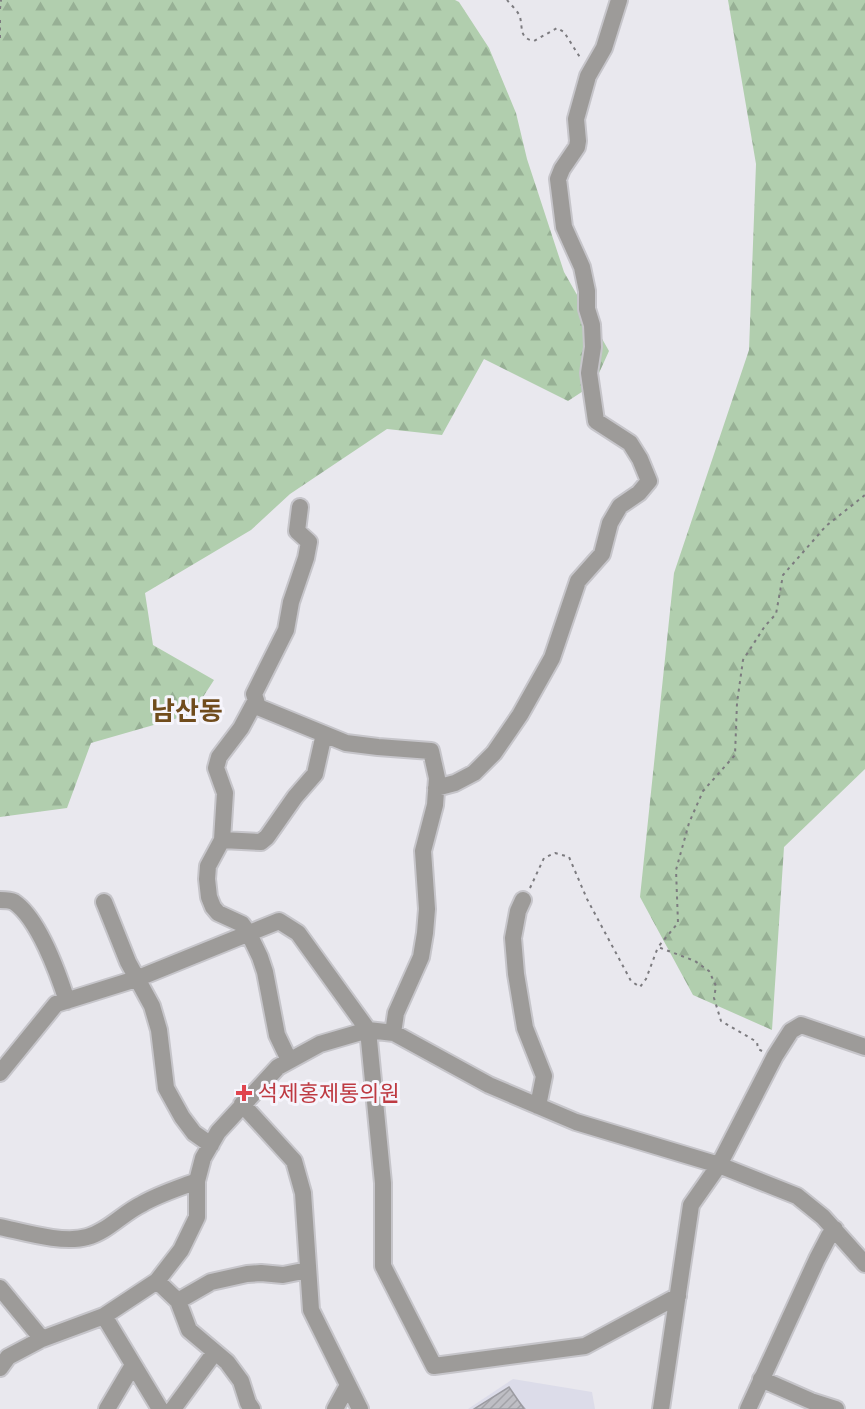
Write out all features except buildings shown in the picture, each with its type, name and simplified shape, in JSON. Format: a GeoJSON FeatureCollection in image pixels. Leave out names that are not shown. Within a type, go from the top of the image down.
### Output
{"type":"FeatureCollection","features":[{"type":"Feature","properties":{"kind":"street"},"geometry":{"type":"LineString","coordinates":[[436,788],[455,783],[474,774],[494,753],[520,715],[552,658],[578,581],[602,554],[610,523],[620,507],[639,493],[649,481],[630,443],[596,421],[589,373],[593,347],[592,325],[587,309],[587,291],[582,267],[564,226],[558,188],[558,179],[562,169],[577,147],[576,119],[588,76],[604,48],[619,0]]}},
{"type":"Feature","properties":{"kind":"street"},"geometry":{"type":"LineString","coordinates":[[300,507],[297,531],[309,542],[306,558],[291,602],[286,630],[254,694],[258,707],[346,743],[432,751],[436,788],[430,830],[423,851],[427,909],[425,933],[421,957],[396,1013],[394,1033]]}},
{"type":"Feature","properties":{"kind":"street"},"geometry":{"type":"LineString","coordinates":[[256,700],[241,728],[219,757],[216,768],[225,793],[222,840],[208,866],[207,879],[209,897],[218,913],[242,924],[249,934],[265,972],[277,1035],[290,1060]]}},
{"type":"Feature","properties":{"kind":"street"},"geometry":{"type":"LineString","coordinates":[[222,840],[261,842],[267,837],[300,790],[315,774],[324,734]]}},
{"type":"Feature","properties":{"kind":"street"},"geometry":{"type":"LineString","coordinates":[[0,900],[12,901],[28,916],[57,969],[67,1001]]}},
{"type":"Feature","properties":{"kind":"street"},"geometry":{"type":"LineString","coordinates":[[523,900],[518,911],[513,938],[525,1028],[544,1076],[538,1106]]}},
{"type":"Feature","properties":{"kind":"street"},"geometry":{"type":"LineString","coordinates":[[104,902],[136,979],[152,1006],[159,1030],[166,1088],[194,1133],[211,1145]]}},
{"type":"Feature","properties":{"kind":"street"},"geometry":{"type":"LineString","coordinates":[[0,1073],[56,1005],[136,979],[279,921],[298,933],[368,1030],[383,1183],[382,1266],[434,1366],[585,1346],[678,1296]]}},
{"type":"Feature","properties":{"kind":"street"},"geometry":{"type":"LineString","coordinates":[[661,1409],[691,1205],[719,1165],[775,1056],[791,1031],[801,1025],[865,1047]]}},
{"type":"Feature","properties":{"kind":"street"},"geometry":{"type":"LineString","coordinates":[[0,1368],[8,1357],[42,1339],[104,1316],[157,1281],[181,1250],[197,1217],[197,1181],[203,1158],[218,1132],[278,1067],[320,1044],[368,1030],[394,1033],[489,1085],[576,1122],[719,1165],[798,1196],[823,1216],[865,1264]]}},
{"type":"Feature","properties":{"kind":"street"},"geometry":{"type":"LineString","coordinates":[[242,1104],[294,1161],[303,1193],[311,1310],[360,1409]]}},
{"type":"Feature","properties":{"kind":"street"},"geometry":{"type":"LineString","coordinates":[[0,1227],[53,1237],[86,1238],[141,1204],[197,1181]]}},
{"type":"Feature","properties":{"kind":"street"},"geometry":{"type":"LineString","coordinates":[[748,1409],[817,1259],[835,1229]]}},
{"type":"Feature","properties":{"kind":"street"},"geometry":{"type":"LineString","coordinates":[[178,1301],[211,1282],[247,1274],[283,1275],[308,1269]]}},
{"type":"Feature","properties":{"kind":"street"},"geometry":{"type":"LineString","coordinates":[[157,1281],[178,1301],[189,1330],[227,1362],[241,1381],[252,1409]]}},
{"type":"Feature","properties":{"kind":"street"},"geometry":{"type":"LineString","coordinates":[[0,1288],[42,1339]]}},
{"type":"Feature","properties":{"kind":"street"},"geometry":{"type":"LineString","coordinates":[[104,1316],[160,1409]]}},
{"type":"Feature","properties":{"kind":"street"},"geometry":{"type":"LineString","coordinates":[[173,1409],[215,1352]]}},
{"type":"Feature","properties":{"kind":"street"},"geometry":{"type":"LineString","coordinates":[[107,1409],[133,1365]]}},
{"type":"Feature","properties":{"kind":"street"},"geometry":{"type":"LineString","coordinates":[[761,1379],[811,1401],[836,1409]]}},
{"type":"Feature","properties":{"kind":"street"},"geometry":{"type":"LineString","coordinates":[[335,1409],[348,1387]]}},
{"type":"Feature","properties":{"kind":"path"},"geometry":{"type":"LineString","coordinates":[[0,9],[1,0]]}},
{"type":"Feature","properties":{"kind":"path"},"geometry":{"type":"LineString","coordinates":[[507,0],[519,16],[521,33],[527,40],[534,41],[557,28],[564,32],[583,62],[588,67],[594,67]]}},
{"type":"Feature","properties":{"kind":"path"},"geometry":{"type":"LineString","coordinates":[[0,21],[0,42]]}},
{"type":"Feature","properties":{"kind":"path"},"geometry":{"type":"LineString","coordinates":[[523,900],[544,858],[555,853],[569,857],[587,899],[631,981],[640,987],[646,979],[658,947],[678,923],[676,870],[689,822],[703,791],[735,755],[737,703],[746,652],[776,614],[783,575],[826,526],[865,495]]}},
{"type":"Feature","properties":{"kind":"path"},"geometry":{"type":"LineString","coordinates":[[658,947],[694,961],[709,971],[716,986],[714,998],[721,1021],[757,1042],[758,1049],[775,1056]]}},
{"type":"Feature","properties":{"kind":"shaded area"},"geometry":{"type":"Polygon","coordinates":[[[513,1379],[592,1392],[595,1409],[468,1409],[513,1379]]]}},
{"type":"Feature","properties":{"kind":"green space"},"geometry":{"type":"Polygon","coordinates":[[[0,0],[455,0],[459,2],[489,48],[516,113],[527,159],[564,272],[609,351],[594,384],[568,401],[484,359],[442,435],[387,429],[290,494],[251,530],[145,593],[153,645],[214,680],[192,714],[91,743],[67,808],[0,817],[0,0]]]}},
{"type":"Feature","properties":{"kind":"green space"},"geometry":{"type":"Polygon","coordinates":[[[728,0],[865,0],[865,769],[784,847],[772,1030],[693,995],[640,897],[674,573],[749,350],[756,164],[728,0]]]}},
{"type":"Feature","properties":{"kind":"place","name":"석제홍제통의원"},"geometry":{"type":"Point","coordinates":[244,1093]}},
{"type":"Feature","properties":{"kind":"district","name":"남산동"},"geometry":{"type":"Point","coordinates":[187,711]}}]}
